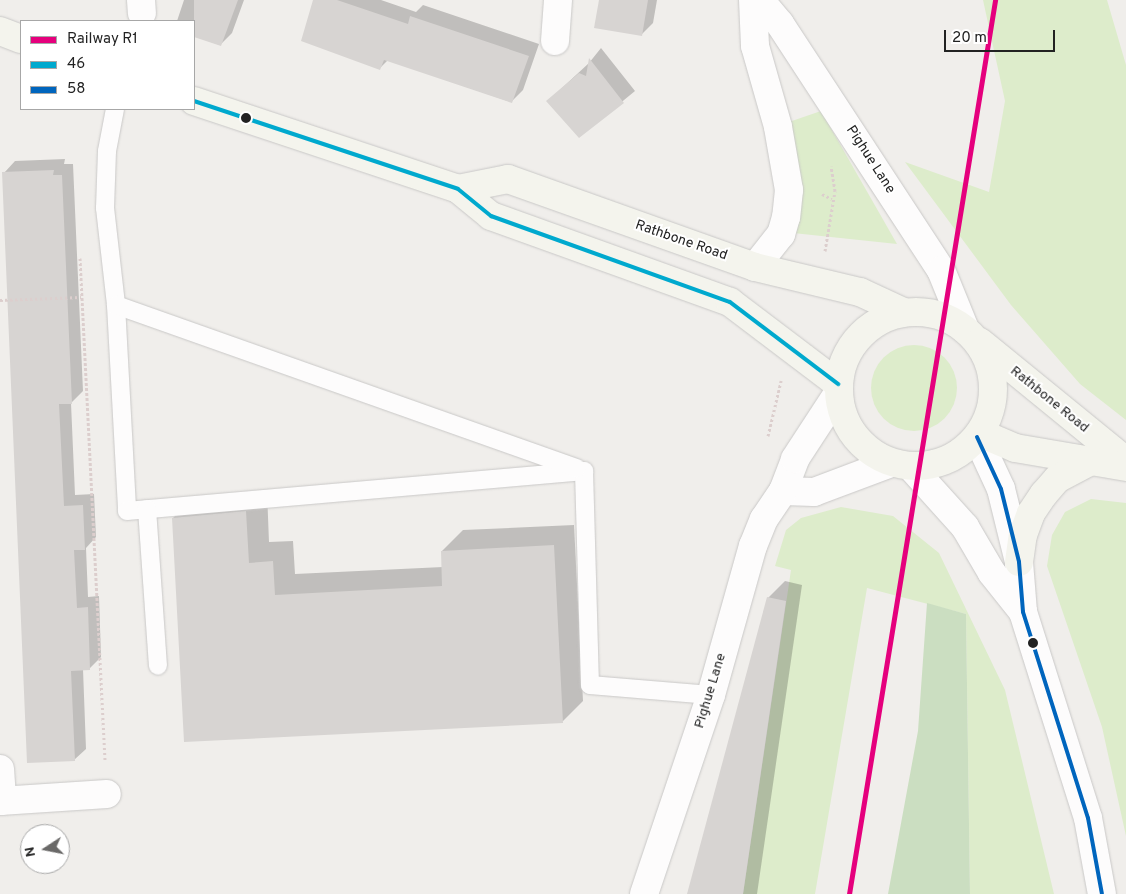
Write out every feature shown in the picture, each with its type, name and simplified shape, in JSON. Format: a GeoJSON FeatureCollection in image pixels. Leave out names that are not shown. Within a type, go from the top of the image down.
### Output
{"type":"FeatureCollection","features":[{"type":"Feature","properties":{"kind":"main road"},"geometry":{"type":"LineString","coordinates":[[0,31],[20,39]]}},
{"type":"Feature","properties":{"kind":"main road","name":"Rathbone Road"},"geometry":{"type":"LineString","coordinates":[[195,100],[458,189],[491,216],[730,302],[838,389]]}},
{"type":"Feature","properties":{"kind":"main road","name":"Rathbone Road"},"geometry":{"type":"LineString","coordinates":[[458,189],[508,179],[756,267],[860,292],[903,312]]}},
{"type":"Feature","properties":{"kind":"main road"},"geometry":{"type":"LineString","coordinates":[[903,312],[925,312],[946,317],[969,333],[988,358],[994,383],[991,409],[978,435],[959,454],[936,464],[901,465],[870,452],[854,436],[843,416],[838,389],[844,359],[858,337],[878,321],[903,312]]}},
{"type":"Feature","properties":{"kind":"main road","name":"Rathbone Road"},"geometry":{"type":"LineString","coordinates":[[969,333],[1126,461]]}},
{"type":"Feature","properties":{"kind":"main road"},"geometry":{"type":"LineString","coordinates":[[978,435],[1015,448],[1126,467]]}},
{"type":"Feature","properties":{"kind":"main road"},"geometry":{"type":"LineString","coordinates":[[1019,562],[1022,535],[1031,513],[1044,494],[1057,480],[1089,462]]}},
{"type":"Feature","properties":{"kind":"street"},"geometry":{"type":"LineString","coordinates":[[555,41],[558,0]]}},
{"type":"Feature","properties":{"kind":"street"},"geometry":{"type":"LineString","coordinates":[[754,0],[755,46],[778,127],[789,190],[781,234],[756,267]]}},
{"type":"Feature","properties":{"kind":"street","name":"Pighue Lane"},"geometry":{"type":"LineString","coordinates":[[760,0],[786,32],[941,270],[969,333]]}},
{"type":"Feature","properties":{"kind":"street","name":"Pighue Lane"},"geometry":{"type":"LineString","coordinates":[[644,894],[711,695],[753,546],[764,519],[783,491],[795,459],[838,389]]}},
{"type":"Feature","properties":{"kind":"street"},"geometry":{"type":"LineString","coordinates":[[978,435],[1001,489],[1019,562],[1023,612],[1088,818],[1102,894]]}},
{"type":"Feature","properties":{"kind":"street"},"geometry":{"type":"LineString","coordinates":[[783,491],[814,492],[901,465],[965,527],[992,573],[1023,612]]}},
{"type":"Feature","properties":{"kind":"street"},"geometry":{"type":"LineString","coordinates":[[0,769],[1,801],[107,794]]}},
{"type":"Feature","properties":{"kind":"lane"},"geometry":{"type":"LineString","coordinates":[[115,110],[107,151],[105,208],[116,305],[127,511],[584,471]]}},
{"type":"Feature","properties":{"kind":"lane"},"geometry":{"type":"LineString","coordinates":[[116,305],[584,471]]}},
{"type":"Feature","properties":{"kind":"lane"},"geometry":{"type":"LineString","coordinates":[[584,471],[590,685],[711,695]]}},
{"type":"Feature","properties":{"kind":"lane"},"geometry":{"type":"LineString","coordinates":[[147,509],[158,666]]}},
{"type":"Feature","properties":{"kind":"lane"},"geometry":{"type":"LineString","coordinates":[[632,894],[644,894]]}},
{"type":"Feature","properties":{"kind":"path"},"geometry":{"type":"LineString","coordinates":[[824,259],[832,199]]}},
{"type":"Feature","properties":{"kind":"path"},"geometry":{"type":"LineString","coordinates":[[79,247],[107,794]]}},
{"type":"Feature","properties":{"kind":"path"},"geometry":{"type":"LineString","coordinates":[[0,300],[81,296]]}},
{"type":"Feature","properties":{"kind":"path"},"geometry":{"type":"LineString","coordinates":[[766,443],[782,378]]}},
{"type":"Feature","properties":{"kind":"green space"},"geometry":{"type":"Polygon","coordinates":[[[983,0],[1107,0],[1126,65],[1126,420],[1080,384],[1011,305],[905,162],[989,192],[1005,101],[983,0]]]}},
{"type":"Feature","properties":{"kind":"green space"},"geometry":{"type":"Polygon","coordinates":[[[821,111],[897,244],[793,233],[786,123],[821,111]]]}},
{"type":"Feature","properties":{"kind":"green space"},"geometry":{"type":"Polygon","coordinates":[[[906,345],[922,345],[931,348],[945,357],[954,371],[957,388],[954,405],[945,419],[931,428],[922,431],[906,431],[890,424],[878,412],[871,396],[871,380],[878,364],[890,352],[906,345]]]}},
{"type":"Feature","properties":{"kind":"green space"},"geometry":{"type":"Polygon","coordinates":[[[1091,499],[1126,503],[1126,836],[1102,727],[1047,566],[1052,535],[1065,512],[1091,499]]]}},
{"type":"Feature","properties":{"kind":"green space"},"geometry":{"type":"Polygon","coordinates":[[[841,507],[893,516],[939,553],[1005,690],[1054,894],[970,894],[966,614],[867,588],[815,894],[743,894],[791,570],[775,566],[786,530],[801,518],[841,507]]]}},
{"type":"Feature","properties":{"kind":"green space"},"geometry":{"type":"Polygon","coordinates":[[[927,603],[966,614],[970,894],[888,894],[918,731],[927,603]]]}},
{"type":"Feature","properties":{"kind":"building"},"geometry":{"type":"Polygon","coordinates":[[[194,0],[238,0],[221,46],[195,37],[194,0]]]}},
{"type":"Feature","properties":{"kind":"building"},"geometry":{"type":"Polygon","coordinates":[[[313,0],[337,0],[408,24],[410,16],[529,56],[512,103],[384,60],[380,70],[301,41],[313,0]]]}},
{"type":"Feature","properties":{"kind":"building"},"geometry":{"type":"Polygon","coordinates":[[[599,0],[648,0],[642,36],[594,28],[599,0]]]}},
{"type":"Feature","properties":{"kind":"building"},"geometry":{"type":"Polygon","coordinates":[[[589,58],[624,103],[579,138],[546,101],[579,73],[586,76],[589,58]]]}},
{"type":"Feature","properties":{"kind":"building"},"geometry":{"type":"Polygon","coordinates":[[[54,170],[53,175],[62,175],[72,404],[59,404],[64,506],[83,505],[85,550],[74,550],[77,608],[88,607],[90,670],[71,671],[75,761],[27,763],[2,172],[54,170]]]}},
{"type":"Feature","properties":{"kind":"building"},"geometry":{"type":"Polygon","coordinates":[[[246,511],[249,563],[273,561],[275,595],[442,586],[441,551],[554,545],[563,723],[184,742],[172,518],[246,511]]]}},
{"type":"Feature","properties":{"kind":"building"},"geometry":{"type":"Polygon","coordinates":[[[767,597],[786,601],[743,894],[687,894],[767,597]]]}},
{"type":"Feature","properties":{"kind":"rail line","name":"R1"},"geometry":{"type":"LineString","coordinates":[[849,894],[995,0]]}},
{"type":"Feature","properties":{"kind":"transit line","name":"46"},"geometry":{"type":"LineString","coordinates":[[195,101],[458,189],[491,216],[730,302],[838,384]]}},
{"type":"Feature","properties":{"kind":"transit line","name":"58"},"geometry":{"type":"LineString","coordinates":[[977,437],[1001,489],[1019,562],[1023,612],[1088,818],[1102,894]]}}]}
